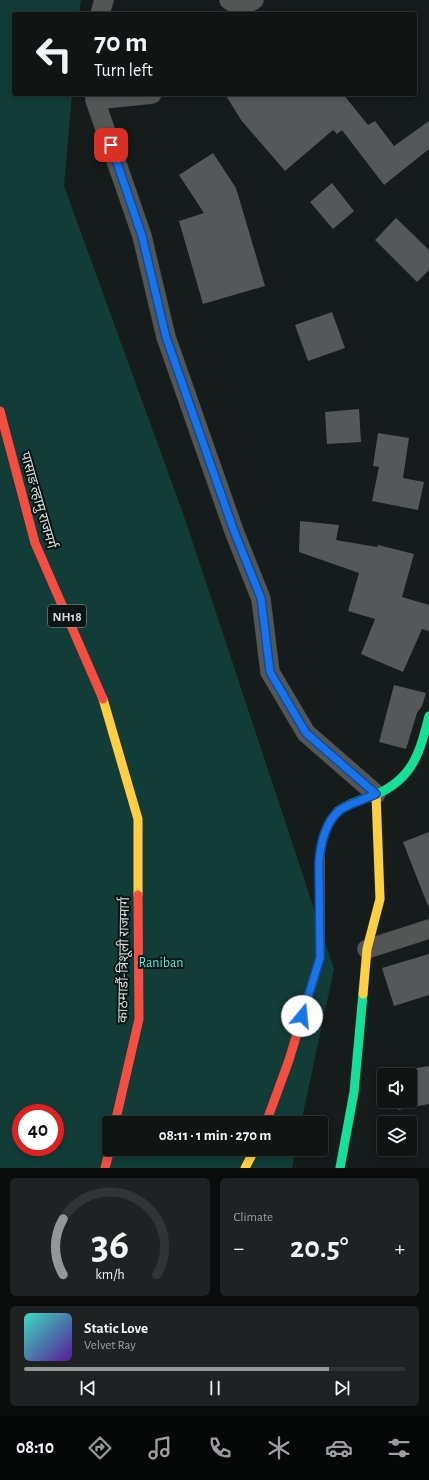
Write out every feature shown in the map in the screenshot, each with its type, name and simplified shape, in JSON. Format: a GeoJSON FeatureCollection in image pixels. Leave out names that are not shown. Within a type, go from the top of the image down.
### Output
{"type":"FeatureCollection","features":[{"type":"Feature","properties":{"kind":"street"},"geometry":{"type":"LineString","coordinates":[[101,12],[104,0]]}},
{"type":"Feature","properties":{"kind":"street"},"geometry":{"type":"LineString","coordinates":[[114,96],[95,97],[142,236],[166,337],[234,531],[261,598],[270,672],[306,733],[376,794],[380,899],[367,949],[354,1092],[340,1168]]}},
{"type":"Feature","properties":{"kind":"street","name":"पासाङ ल्हामु राजमर्ग"},"geometry":{"type":"LineString","coordinates":[[0,411],[35,543],[102,696],[138,820]]}},
{"type":"Feature","properties":{"kind":"street"},"geometry":{"type":"LineString","coordinates":[[269,1116],[289,1060],[320,958],[319,861],[320,847],[324,833],[340,810],[390,788],[402,779],[411,768],[418,755],[429,716]]}},
{"type":"Feature","properties":{"kind":"street","name":"काठमाडौं-त्रिशूली राजमार्ग"},"geometry":{"type":"LineString","coordinates":[[118,1116],[139,1019],[138,820]]}},
{"type":"Feature","properties":{"kind":"street"},"geometry":{"type":"LineString","coordinates":[[367,949],[429,929]]}},
{"type":"Feature","properties":{"kind":"street"},"geometry":{"type":"LineString","coordinates":[[105,1168],[108,1156]]}},
{"type":"Feature","properties":{"kind":"street"},"geometry":{"type":"LineString","coordinates":[[245,1168],[251,1156]]}},
{"type":"Feature","properties":{"kind":"green space","name":"Raniban"},"geometry":{"type":"Polygon","coordinates":[[[0,0],[81,0],[79,12],[12,12],[12,96],[72,96],[64,186],[185,519],[334,969],[302,1116],[102,1116],[102,1156],[295,1156],[292,1168],[0,1168],[0,0]]]}},
{"type":"Feature","properties":{"kind":"building"},"geometry":{"type":"Polygon","coordinates":[[[226,96],[345,96],[368,125],[375,121],[394,146],[429,121],[429,149],[384,185],[342,130],[337,134],[333,130],[285,171],[241,120],[226,96]]]}},
{"type":"Feature","properties":{"kind":"building"},"geometry":{"type":"Polygon","coordinates":[[[213,153],[236,188],[265,286],[203,304],[179,221],[204,213],[179,175],[213,153]]]}},
{"type":"Feature","properties":{"kind":"building"},"geometry":{"type":"Polygon","coordinates":[[[332,183],[354,211],[333,229],[310,202],[332,183]]]}},
{"type":"Feature","properties":{"kind":"building"},"geometry":{"type":"Polygon","coordinates":[[[396,218],[429,250],[429,270],[417,282],[375,240],[396,218]]]}},
{"type":"Feature","properties":{"kind":"building"},"geometry":{"type":"Polygon","coordinates":[[[332,312],[345,348],[308,361],[295,325],[332,312]]]}},
{"type":"Feature","properties":{"kind":"building"},"geometry":{"type":"Polygon","coordinates":[[[359,409],[361,442],[327,444],[325,412],[359,409]]]}},
{"type":"Feature","properties":{"kind":"building"},"geometry":{"type":"Polygon","coordinates":[[[378,433],[409,438],[403,478],[424,482],[418,510],[372,501],[379,467],[373,466],[378,433]]]}},
{"type":"Feature","properties":{"kind":"building"},"geometry":{"type":"Polygon","coordinates":[[[300,521],[339,525],[336,540],[377,547],[378,545],[414,554],[402,597],[429,605],[429,631],[422,629],[403,672],[361,654],[375,619],[348,611],[359,573],[299,552],[300,521]]]}},
{"type":"Feature","properties":{"kind":"building"},"geometry":{"type":"Polygon","coordinates":[[[394,685],[426,693],[422,706],[417,713],[406,749],[379,742],[394,685]]]}},
{"type":"Feature","properties":{"kind":"building"},"geometry":{"type":"Polygon","coordinates":[[[429,832],[429,905],[428,906],[403,842],[429,832]]]}},
{"type":"Feature","properties":{"kind":"building"},"geometry":{"type":"Polygon","coordinates":[[[429,954],[429,995],[394,1006],[382,968],[429,954]]]}},
{"type":"Feature","properties":{"kind":"building"},"geometry":{"type":"Polygon","coordinates":[[[429,1066],[429,1104],[417,1106],[417,1068],[429,1066]]]}},
{"type":"Feature","properties":{"kind":"building"},"geometry":{"type":"Polygon","coordinates":[[[398,1108],[408,1108],[398,1110],[398,1108]]]}},
{"type":"Feature","properties":{"kind":"traffic: fast"},"geometry":{"type":"LineString","coordinates":[[338,811],[351,803],[375,795],[398,781],[413,763],[418,753],[429,716]]}},
{"type":"Feature","properties":{"kind":"traffic: fast"},"geometry":{"type":"LineString","coordinates":[[340,1168],[354,1092],[363,994]]}},
{"type":"Feature","properties":{"kind":"traffic: slow"},"geometry":{"type":"LineString","coordinates":[[103,699],[138,819],[138,895]]}},
{"type":"Feature","properties":{"kind":"traffic: slow"},"geometry":{"type":"LineString","coordinates":[[363,994],[367,949],[380,899],[376,794]]}},
{"type":"Feature","properties":{"kind":"traffic: slow"},"geometry":{"type":"LineString","coordinates":[[245,1168],[251,1156]]}},
{"type":"Feature","properties":{"kind":"traffic: jam"},"geometry":{"type":"LineString","coordinates":[[0,411],[35,543],[103,699]]}},
{"type":"Feature","properties":{"kind":"traffic: jam"},"geometry":{"type":"LineString","coordinates":[[269,1116],[289,1060],[320,958],[320,854],[326,831],[338,811]]}},
{"type":"Feature","properties":{"kind":"traffic: jam"},"geometry":{"type":"LineString","coordinates":[[117,1116],[139,1019],[138,895]]}},
{"type":"Feature","properties":{"kind":"traffic: jam"},"geometry":{"type":"LineString","coordinates":[[105,1168],[108,1156]]}},
{"type":"Feature","properties":{"kind":"route"},"geometry":{"type":"LineString","coordinates":[[111,145],[142,236],[166,337],[234,531],[261,598],[270,672],[306,733],[376,794],[340,810],[324,833],[320,847],[319,861],[320,958],[302,1016]]}}]}
